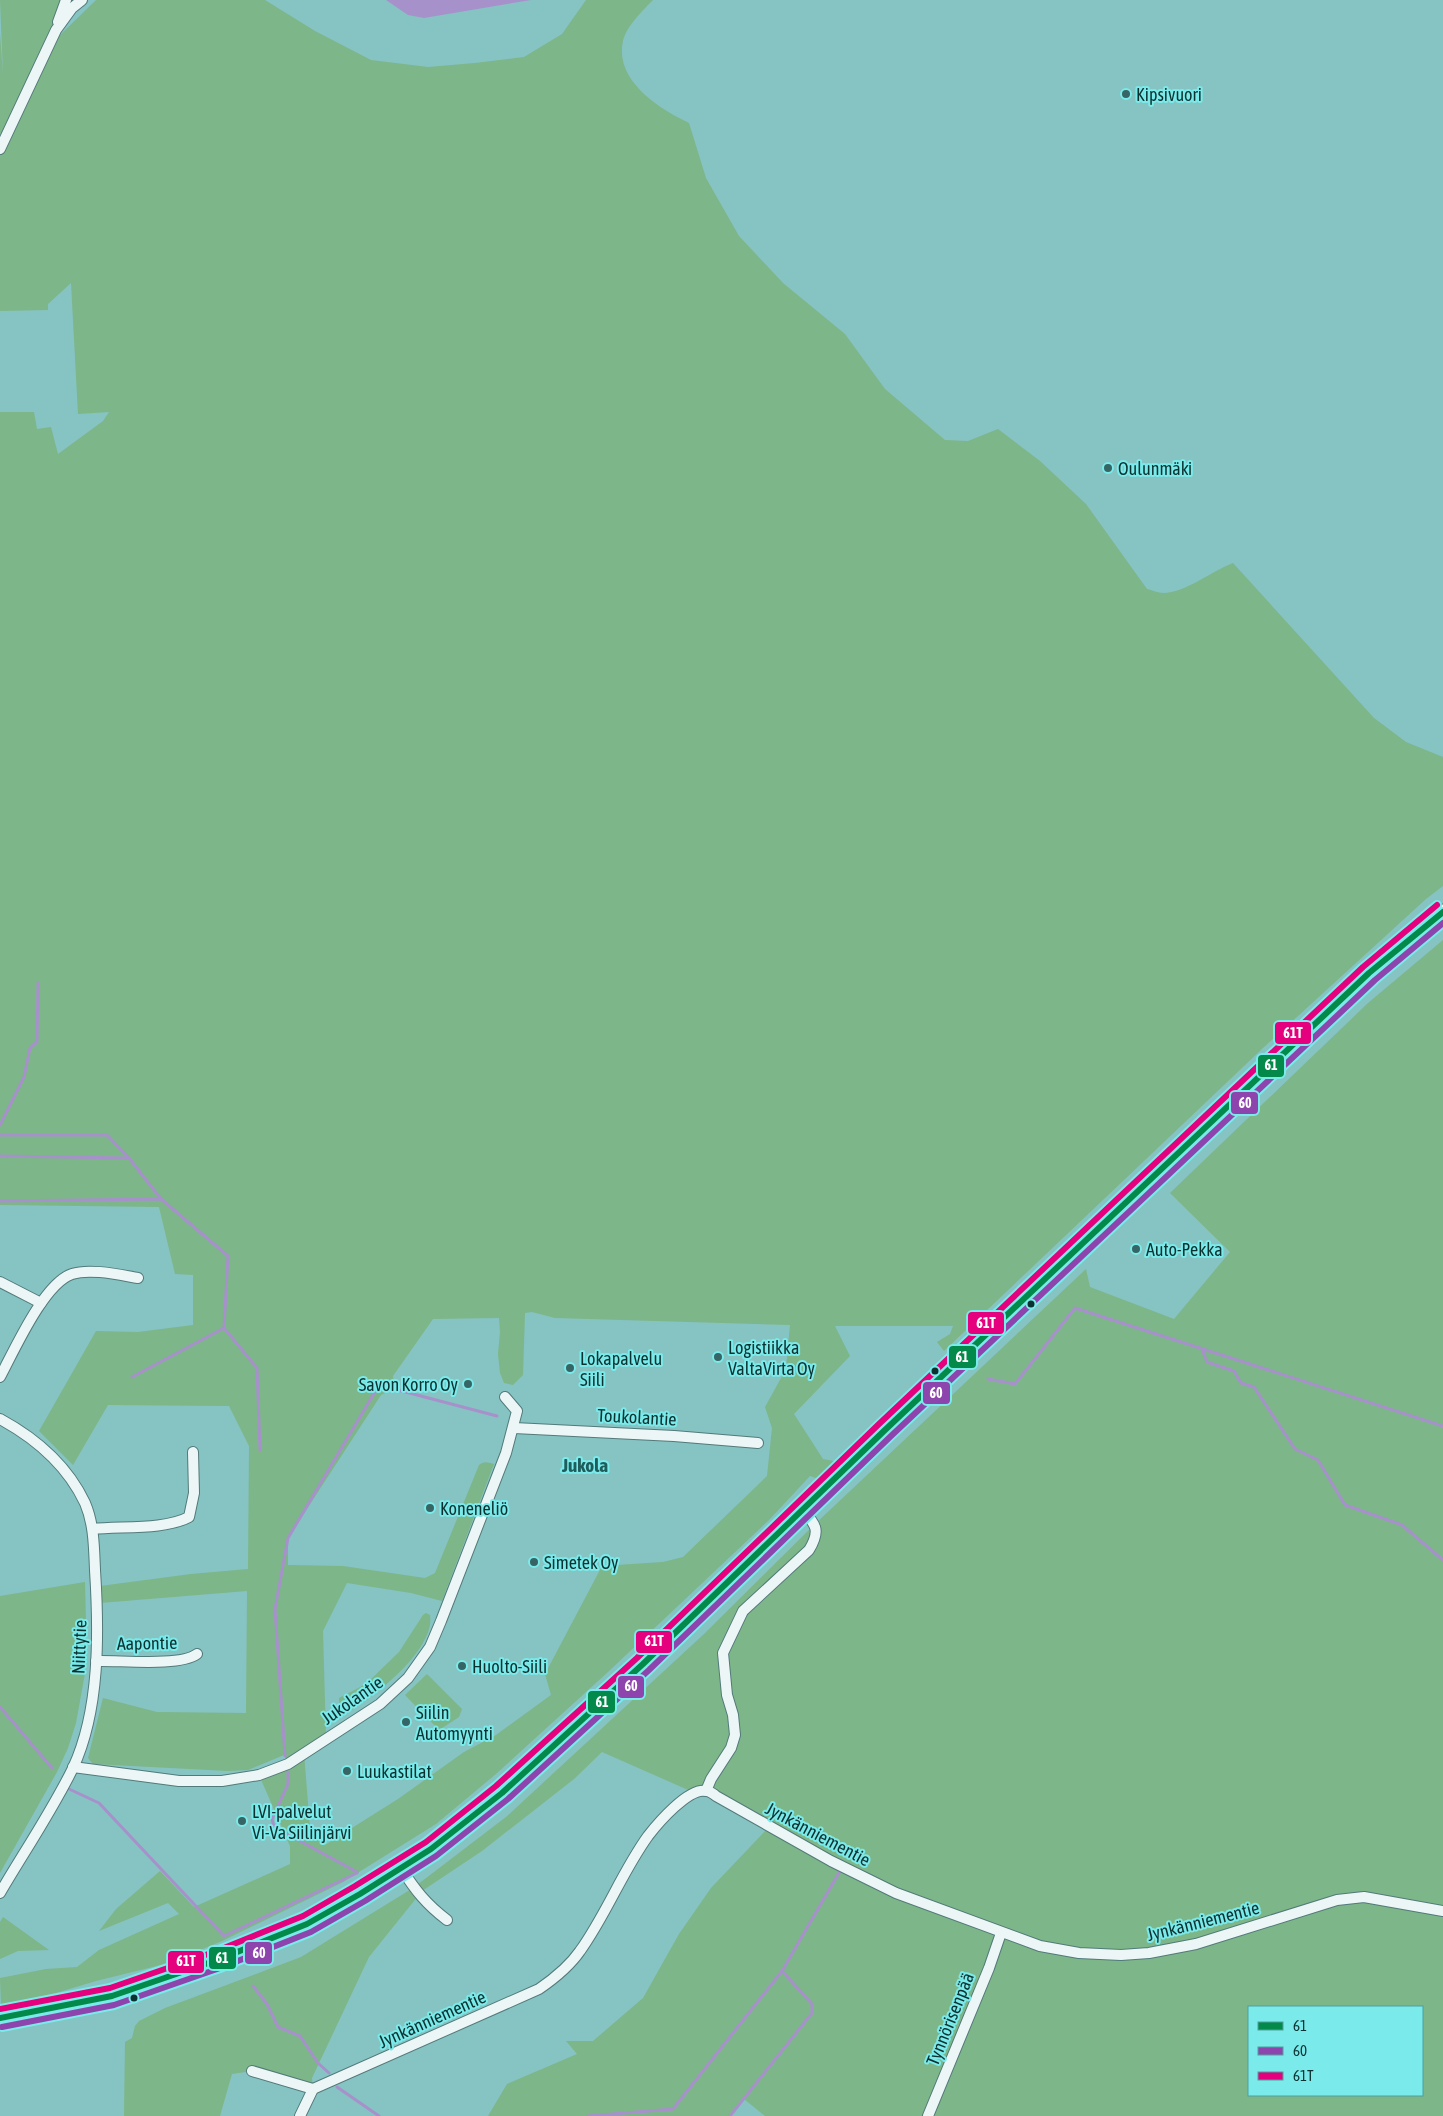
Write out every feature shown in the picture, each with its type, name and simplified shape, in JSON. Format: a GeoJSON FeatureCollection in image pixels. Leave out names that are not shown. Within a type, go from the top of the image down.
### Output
{"type":"FeatureCollection","features":[{"type":"Feature","properties":{"kind":"main road"},"geometry":{"type":"LineString","coordinates":[[0,2018],[112,1996],[218,1960],[306,1924],[360,1894],[431,1849],[502,1792],[643,1664],[802,1509],[1368,973],[1443,912]]}},
{"type":"Feature","properties":{"kind":"street"},"geometry":{"type":"LineString","coordinates":[[0,149],[56,30],[66,0]]}},
{"type":"Feature","properties":{"kind":"street"},"geometry":{"type":"LineString","coordinates":[[56,30],[72,8],[82,0]]}},
{"type":"Feature","properties":{"kind":"street"},"geometry":{"type":"LineString","coordinates":[[0,1377],[41,1303],[53,1287],[72,1274],[114,1274],[138,1278]]}},
{"type":"Feature","properties":{"kind":"street"},"geometry":{"type":"LineString","coordinates":[[0,1282],[41,1303]]}},
{"type":"Feature","properties":{"kind":"street","name":"Jukolantie"},"geometry":{"type":"LineString","coordinates":[[73,1767],[179,1781],[222,1781],[259,1775],[288,1764],[380,1704],[408,1678],[430,1647],[514,1428],[517,1411],[505,1397]]}},
{"type":"Feature","properties":{"kind":"street","name":"Niittytie"},"geometry":{"type":"LineString","coordinates":[[0,1418],[23,1431],[49,1454],[67,1474],[85,1503],[93,1529],[96,1590],[96,1674],[86,1728],[73,1767],[0,1893]]}},
{"type":"Feature","properties":{"kind":"street","name":"Toukolantie"},"geometry":{"type":"LineString","coordinates":[[514,1428],[674,1436],[758,1443]]}},
{"type":"Feature","properties":{"kind":"street"},"geometry":{"type":"LineString","coordinates":[[93,1529],[168,1524],[188,1517],[194,1494],[193,1452]]}},
{"type":"Feature","properties":{"kind":"street"},"geometry":{"type":"LineString","coordinates":[[706,1791],[711,1779],[731,1748],[735,1735],[733,1715],[727,1694],[723,1653],[743,1611],[809,1550],[817,1538],[815,1524],[802,1509]]}},
{"type":"Feature","properties":{"kind":"street","name":"Aapontie"},"geometry":{"type":"LineString","coordinates":[[96,1660],[149,1662],[191,1658],[197,1654]]}},
{"type":"Feature","properties":{"kind":"street","name":"Jynkänniementie"},"geometry":{"type":"LineString","coordinates":[[313,2089],[539,1989],[555,1978],[566,1969],[581,1950],[649,1836],[684,1798],[698,1792],[706,1791],[831,1861],[896,1893],[1040,1946],[1079,1953],[1121,1955],[1196,1944],[1337,1900],[1364,1897],[1443,1911]]}},
{"type":"Feature","properties":{"kind":"street"},"geometry":{"type":"LineString","coordinates":[[402,1868],[428,1906],[447,1920]]}},
{"type":"Feature","properties":{"kind":"street","name":"Tynnörisenpää"},"geometry":{"type":"LineString","coordinates":[[928,2116],[989,1968],[1001,1933]]}},
{"type":"Feature","properties":{"kind":"street"},"geometry":{"type":"LineString","coordinates":[[252,2071],[313,2089],[300,2116]]}},
{"type":"Feature","properties":{"kind":"green space"},"geometry":{"type":"Polygon","coordinates":[[[0,0],[62,0],[58,37],[96,0],[265,0],[315,31],[371,60],[428,67],[524,57],[562,34],[586,0],[653,0],[635,19],[625,36],[622,55],[625,68],[641,91],[665,110],[689,123],[706,178],[739,236],[783,283],[845,334],[885,389],[945,440],[968,441],[998,429],[1040,461],[1086,504],[1147,589],[1159,593],[1171,592],[1189,586],[1233,563],[1374,718],[1406,742],[1443,757],[1443,886],[1426,899],[1263,1048],[944,1351],[937,1342],[950,1334],[953,1326],[835,1326],[850,1356],[794,1414],[823,1459],[850,1464],[830,1483],[810,1476],[769,1520],[608,1672],[496,1774],[436,1824],[343,1882],[222,1941],[169,1963],[56,1993],[1,2005],[0,1978],[46,1969],[77,1967],[99,1950],[179,1914],[168,1903],[99,1931],[116,1909],[160,1871],[194,1907],[290,1864],[290,1846],[259,1775],[288,1763],[284,1755],[248,1770],[228,1771],[93,1764],[88,1758],[103,1698],[157,1712],[246,1713],[247,1591],[100,1603],[100,1586],[191,1574],[248,1569],[249,1446],[229,1406],[108,1405],[73,1465],[39,1431],[96,1331],[138,1332],[193,1325],[193,1275],[175,1274],[159,1207],[0,1205],[0,412],[34,412],[37,429],[51,427],[58,454],[103,421],[109,412],[78,414],[71,283],[48,304],[48,310],[0,311],[0,149],[5,137],[0,133],[0,34],[3,74],[0,0]],[[532,1312],[525,1313],[523,1375],[513,1385],[504,1383],[500,1373],[498,1354],[499,1318],[433,1319],[393,1376],[394,1389],[381,1395],[288,1538],[288,1565],[343,1566],[425,1578],[435,1573],[479,1465],[486,1462],[494,1464],[442,1601],[411,1593],[347,1583],[323,1631],[326,1738],[304,1753],[310,1828],[325,1845],[398,1799],[464,1752],[496,1735],[551,1695],[545,1674],[602,1566],[663,1562],[683,1557],[767,1476],[772,1428],[765,1407],[786,1369],[790,1325],[555,1318],[532,1312]]]}},
{"type":"Feature","properties":{"kind":"green space"},"geometry":{"type":"Polygon","coordinates":[[[1443,940],[1443,2116],[765,2116],[744,2099],[730,2116],[488,2116],[507,2084],[577,2054],[566,2041],[593,2041],[643,1998],[679,1934],[711,1888],[767,1829],[896,1897],[1000,1936],[896,1893],[716,1796],[695,1793],[602,1752],[574,1779],[482,1851],[422,1891],[369,1957],[312,2078],[313,2089],[252,2071],[232,2074],[220,2116],[124,2116],[125,2042],[132,2038],[135,2026],[139,2021],[165,2008],[301,1957],[413,1888],[506,1817],[704,1634],[815,1524],[1086,1269],[1090,1287],[1174,1319],[1230,1252],[1170,1193],[1368,1003],[1443,940]]]}},
{"type":"Feature","properties":{"kind":"green space"},"geometry":{"type":"Polygon","coordinates":[[[85,1582],[87,1662],[76,1723],[68,1748],[57,1772],[0,1873],[0,1596],[85,1582]]]}},
{"type":"Feature","properties":{"kind":"green space"},"geometry":{"type":"Polygon","coordinates":[[[426,1613],[430,1615],[429,1629],[422,1644],[411,1659],[382,1688],[340,1717],[339,1698],[366,1684],[399,1652],[426,1613]]]}},
{"type":"Feature","properties":{"kind":"green space"},"geometry":{"type":"Polygon","coordinates":[[[427,1674],[462,1709],[459,1717],[439,1730],[405,1695],[427,1674]]]}},
{"type":"Feature","properties":{"kind":"green space"},"geometry":{"type":"Polygon","coordinates":[[[3,1917],[49,1950],[18,1951],[0,1959],[0,1922],[3,1917]]]}},
{"type":"Feature","properties":{"kind":"shaded area"},"geometry":{"type":"Polygon","coordinates":[[[386,0],[531,0],[424,18],[408,15],[386,0]]]}},
{"type":"Feature","properties":{"kind":"waterway"},"geometry":{"type":"LineString","coordinates":[[0,1125],[24,1077],[30,1048],[37,1042],[38,983]]}},
{"type":"Feature","properties":{"kind":"waterway"},"geometry":{"type":"LineString","coordinates":[[0,1135],[107,1135],[129,1158],[161,1199]]}},
{"type":"Feature","properties":{"kind":"waterway"},"geometry":{"type":"LineString","coordinates":[[0,1156],[128,1158]]}},
{"type":"Feature","properties":{"kind":"waterway"},"geometry":{"type":"LineString","coordinates":[[0,1201],[161,1199],[228,1256],[224,1328],[132,1377]]}},
{"type":"Feature","properties":{"kind":"waterway"},"geometry":{"type":"LineString","coordinates":[[988,1379],[1015,1384],[1075,1308],[1443,1426]]}},
{"type":"Feature","properties":{"kind":"waterway"},"geometry":{"type":"LineString","coordinates":[[224,1328],[257,1368],[260,1450]]}},
{"type":"Feature","properties":{"kind":"waterway"},"geometry":{"type":"LineString","coordinates":[[1202,1349],[1207,1362],[1234,1371],[1241,1383],[1254,1387],[1295,1449],[1318,1460],[1345,1505],[1402,1525],[1443,1560]]}},
{"type":"Feature","properties":{"kind":"waterway"},"geometry":{"type":"LineString","coordinates":[[285,1756],[275,1609],[288,1538],[379,1385],[497,1416]]}},
{"type":"Feature","properties":{"kind":"waterway"},"geometry":{"type":"LineString","coordinates":[[0,1707],[52,1768]]}},
{"type":"Feature","properties":{"kind":"waterway"},"geometry":{"type":"LineString","coordinates":[[288,1772],[288,1784],[272,1819],[274,1827],[357,1872]]}},
{"type":"Feature","properties":{"kind":"waterway"},"geometry":{"type":"LineString","coordinates":[[69,1789],[99,1803],[224,1936],[357,1873]]}},
{"type":"Feature","properties":{"kind":"waterway"},"geometry":{"type":"LineString","coordinates":[[730,2116],[812,2013],[812,2004],[782,1971],[840,1871]]}},
{"type":"Feature","properties":{"kind":"waterway"},"geometry":{"type":"LineString","coordinates":[[588,2116],[673,2109],[782,1971]]}},
{"type":"Feature","properties":{"kind":"waterway"},"geometry":{"type":"LineString","coordinates":[[253,1986],[267,2004],[278,2027],[300,2036],[318,2063],[329,2073]]}},
{"type":"Feature","properties":{"kind":"waterway"},"geometry":{"type":"LineString","coordinates":[[337,2087],[379,2116]]}},
{"type":"Feature","properties":{"kind":"transit line","name":"61T"},"geometry":{"type":"LineString","coordinates":[[0,2009],[110,1988],[214,1952],[303,1916],[426,1842],[496,1786],[637,1658],[879,1424],[1363,967],[1437,905]]}},
{"type":"Feature","properties":{"kind":"transit line","name":"61"},"geometry":{"type":"LineString","coordinates":[[0,2018],[112,1996],[217,1960],[307,1924],[360,1894],[431,1849],[502,1793],[643,1664],[885,1430],[1369,973],[1443,912]]}},
{"type":"Feature","properties":{"kind":"transit line","name":"60"},"geometry":{"type":"LineString","coordinates":[[2,2027],[114,2005],[220,1968],[311,1932],[365,1901],[436,1856],[508,1799],[649,1670],[891,1436],[1375,980],[1443,923]]}},
{"type":"Feature","properties":{"kind":"place","name":"Kipsivuori"},"geometry":{"type":"Point","coordinates":[1126,94]}},
{"type":"Feature","properties":{"kind":"place","name":"Oulunmäki"},"geometry":{"type":"Point","coordinates":[1108,468]}},
{"type":"Feature","properties":{"kind":"place","name":"Auto-Pekka"},"geometry":{"type":"Point","coordinates":[1136,1249]}},
{"type":"Feature","properties":{"kind":"place","name":"Logistiikka ValtaVirta Oy"},"geometry":{"type":"Point","coordinates":[718,1357]}},
{"type":"Feature","properties":{"kind":"place","name":"Lokapalvelu Siili"},"geometry":{"type":"Point","coordinates":[570,1368]}},
{"type":"Feature","properties":{"kind":"place","name":"Savon Korro Oy"},"geometry":{"type":"Point","coordinates":[468,1384]}},
{"type":"Feature","properties":{"kind":"place","name":"Koneneliö"},"geometry":{"type":"Point","coordinates":[430,1508]}},
{"type":"Feature","properties":{"kind":"place","name":"Simetek Oy"},"geometry":{"type":"Point","coordinates":[534,1562]}},
{"type":"Feature","properties":{"kind":"place","name":"Huolto-Siili"},"geometry":{"type":"Point","coordinates":[462,1666]}},
{"type":"Feature","properties":{"kind":"place","name":"Siilin Automyynti"},"geometry":{"type":"Point","coordinates":[406,1722]}},
{"type":"Feature","properties":{"kind":"place","name":"Luukastilat"},"geometry":{"type":"Point","coordinates":[347,1771]}},
{"type":"Feature","properties":{"kind":"place","name":"LVI-palvelut Vi-Va Siilinjärvi"},"geometry":{"type":"Point","coordinates":[242,1821]}},
{"type":"Feature","properties":{"kind":"district","name":"Jukola"},"geometry":{"type":"Point","coordinates":[585,1465]}}]}
